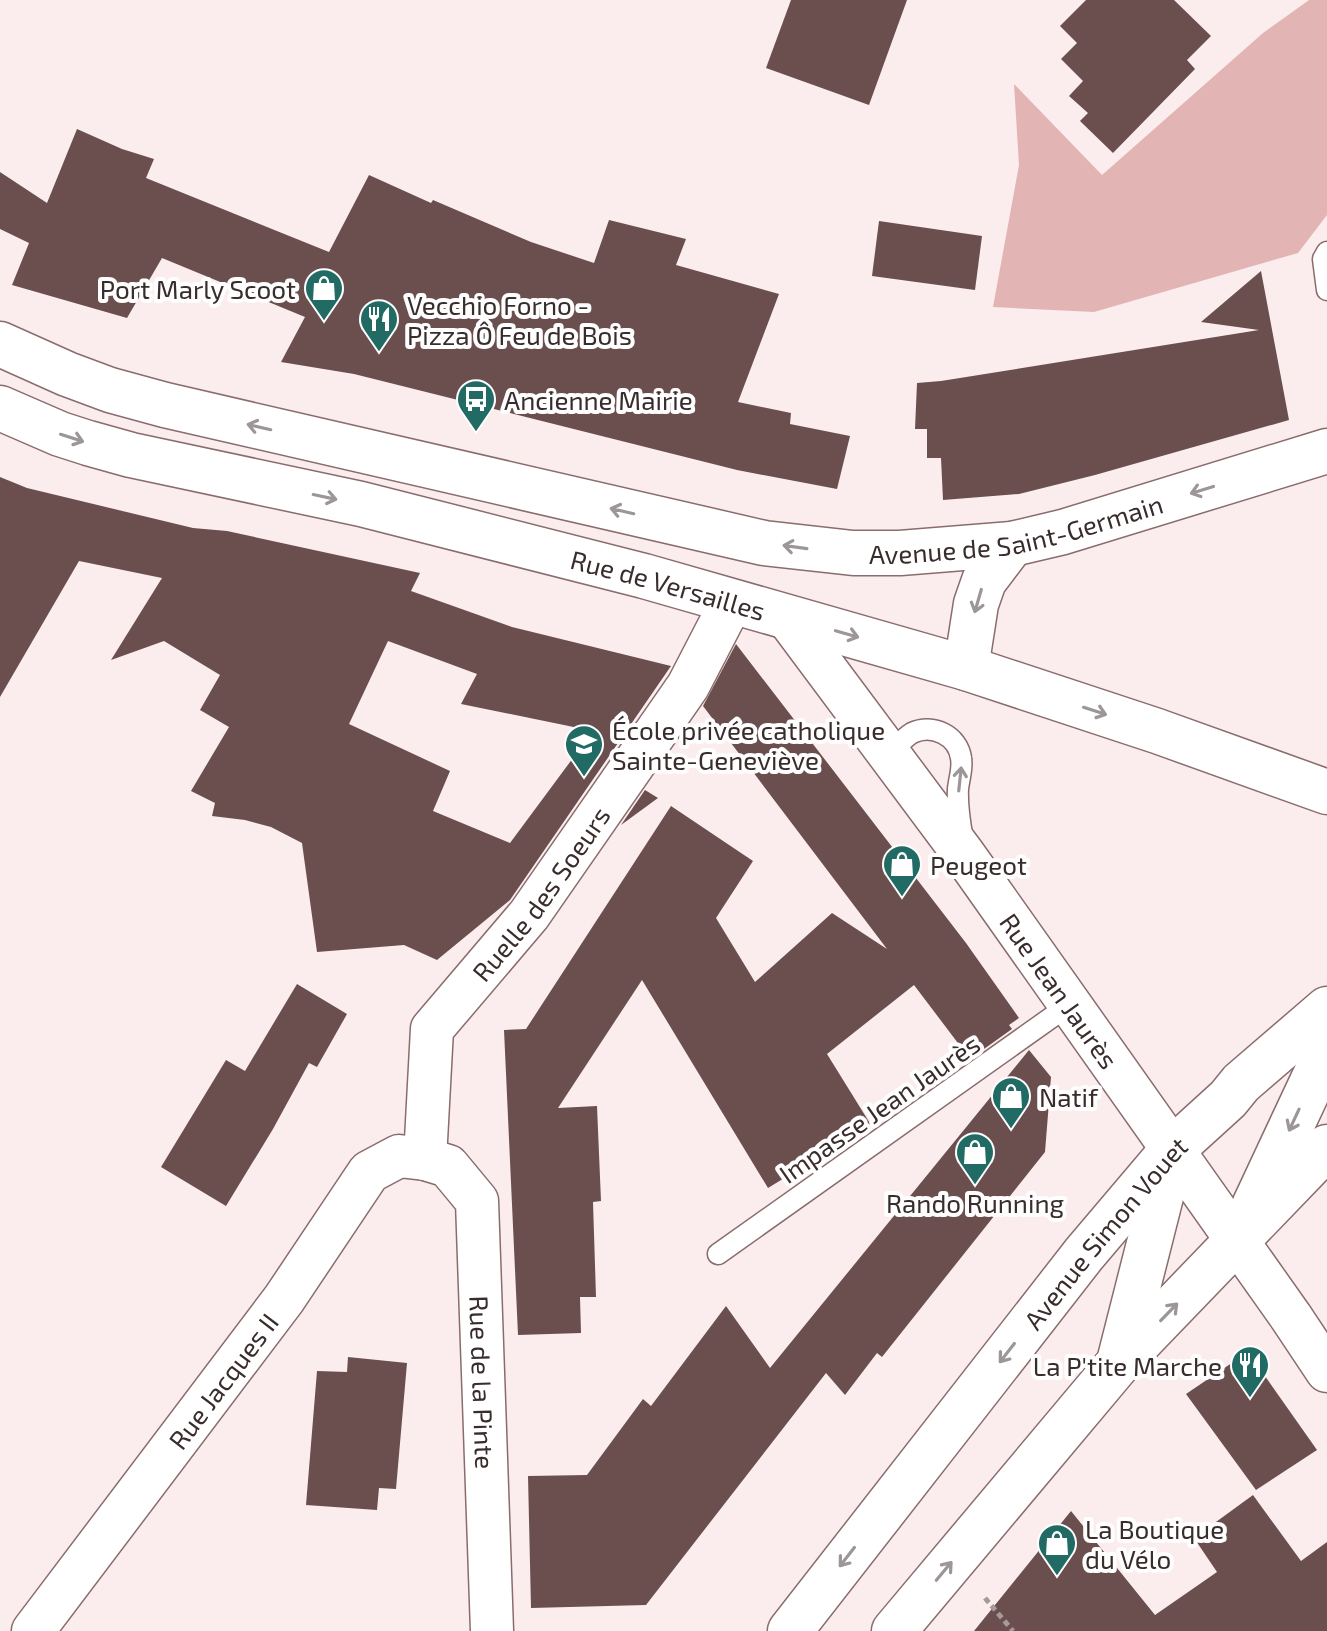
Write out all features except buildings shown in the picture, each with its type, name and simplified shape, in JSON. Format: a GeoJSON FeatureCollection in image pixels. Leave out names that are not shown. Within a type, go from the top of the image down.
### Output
{"type":"FeatureCollection","features":[{"type":"Feature","properties":{"kind":"main road","name":"Avenue de Saint-Germain"},"geometry":{"type":"LineString","coordinates":[[0,344],[110,390],[165,405],[698,529],[764,543],[853,553],[900,553],[1012,544],[1063,532],[1327,451]]}},
{"type":"Feature","properties":{"kind":"main road","name":"Rue de Versailles"},"geometry":{"type":"LineString","coordinates":[[0,408],[60,434],[131,455],[361,504],[644,576],[966,668],[1157,731],[1327,792]]}},
{"type":"Feature","properties":{"kind":"main road"},"geometry":{"type":"LineString","coordinates":[[966,668],[976,604],[984,581],[1012,544]]}},
{"type":"Feature","properties":{"kind":"main road","name":"Avenue Simon Vouet"},"geometry":{"type":"LineString","coordinates":[[790,1631],[1084,1254],[1173,1149],[1228,1099],[1241,1083],[1327,1009]]}},
{"type":"Feature","properties":{"kind":"main road"},"geometry":{"type":"LineString","coordinates":[[1238,1241],[1327,1050]]}},
{"type":"Feature","properties":{"kind":"main road"},"geometry":{"type":"LineString","coordinates":[[1118,1364],[1173,1149]]}},
{"type":"Feature","properties":{"kind":"main road"},"geometry":{"type":"LineString","coordinates":[[894,1631],[1118,1364],[1322,1152]]}},
{"type":"Feature","properties":{"kind":"street","name":"Ruelle des Soeurs"},"geometry":{"type":"LineString","coordinates":[[425,1159],[432,1029],[529,915],[688,686],[732,601]]}},
{"type":"Feature","properties":{"kind":"street","name":"Rue Jean Jaurès"},"geometry":{"type":"LineString","coordinates":[[786,616],[965,856],[1327,1371]]}},
{"type":"Feature","properties":{"kind":"street","name":"Rue Jacques II"},"geometry":{"type":"LineString","coordinates":[[33,1631],[284,1299],[369,1172],[399,1156],[425,1159]]}},
{"type":"Feature","properties":{"kind":"street","name":"Rue de la Pinte"},"geometry":{"type":"LineString","coordinates":[[425,1159],[448,1166],[477,1201],[492,1631]]}},
{"type":"Feature","properties":{"kind":"lane"},"geometry":{"type":"LineString","coordinates":[[1327,252],[1323,259],[1327,290]]}},
{"type":"Feature","properties":{"kind":"lane"},"geometry":{"type":"LineString","coordinates":[[888,754],[912,733],[940,731],[952,739],[962,761],[958,807],[965,856]]}},
{"type":"Feature","properties":{"kind":"lane","name":"Impasse Jean Jaurès"},"geometry":{"type":"LineString","coordinates":[[718,1254],[1069,1005]]}},
{"type":"Feature","properties":{"kind":"shaded area"},"geometry":{"type":"Polygon","coordinates":[[[1309,0],[1327,0],[1327,215],[1298,253],[1094,312],[993,307],[1019,165],[1014,84],[1102,175],[1263,33],[1309,0]]]}},
{"type":"Feature","properties":{"kind":"place","name":"Port Marly Scoot"},"geometry":{"type":"Point","coordinates":[324,322]}},
{"type":"Feature","properties":{"kind":"place","name":"Vecchio Forno - Pizza Ô Feu de Bois"},"geometry":{"type":"Point","coordinates":[379,353]}},
{"type":"Feature","properties":{"kind":"place","name":"Ancienne Mairie"},"geometry":{"type":"Point","coordinates":[476,433]}},
{"type":"Feature","properties":{"kind":"place","name":"École privée catholique Sainte-Geneviève"},"geometry":{"type":"Point","coordinates":[584,778]}},
{"type":"Feature","properties":{"kind":"place","name":"Peugeot"},"geometry":{"type":"Point","coordinates":[902,898]}},
{"type":"Feature","properties":{"kind":"place","name":"Natif"},"geometry":{"type":"Point","coordinates":[1011,1130]}},
{"type":"Feature","properties":{"kind":"place","name":"Rando Running"},"geometry":{"type":"Point","coordinates":[975,1186]}},
{"type":"Feature","properties":{"kind":"place","name":"La P'tite Marche"},"geometry":{"type":"Point","coordinates":[1250,1399]}},
{"type":"Feature","properties":{"kind":"place","name":"La Boutique du Vélo"},"geometry":{"type":"Point","coordinates":[1057,1577]}}]}
